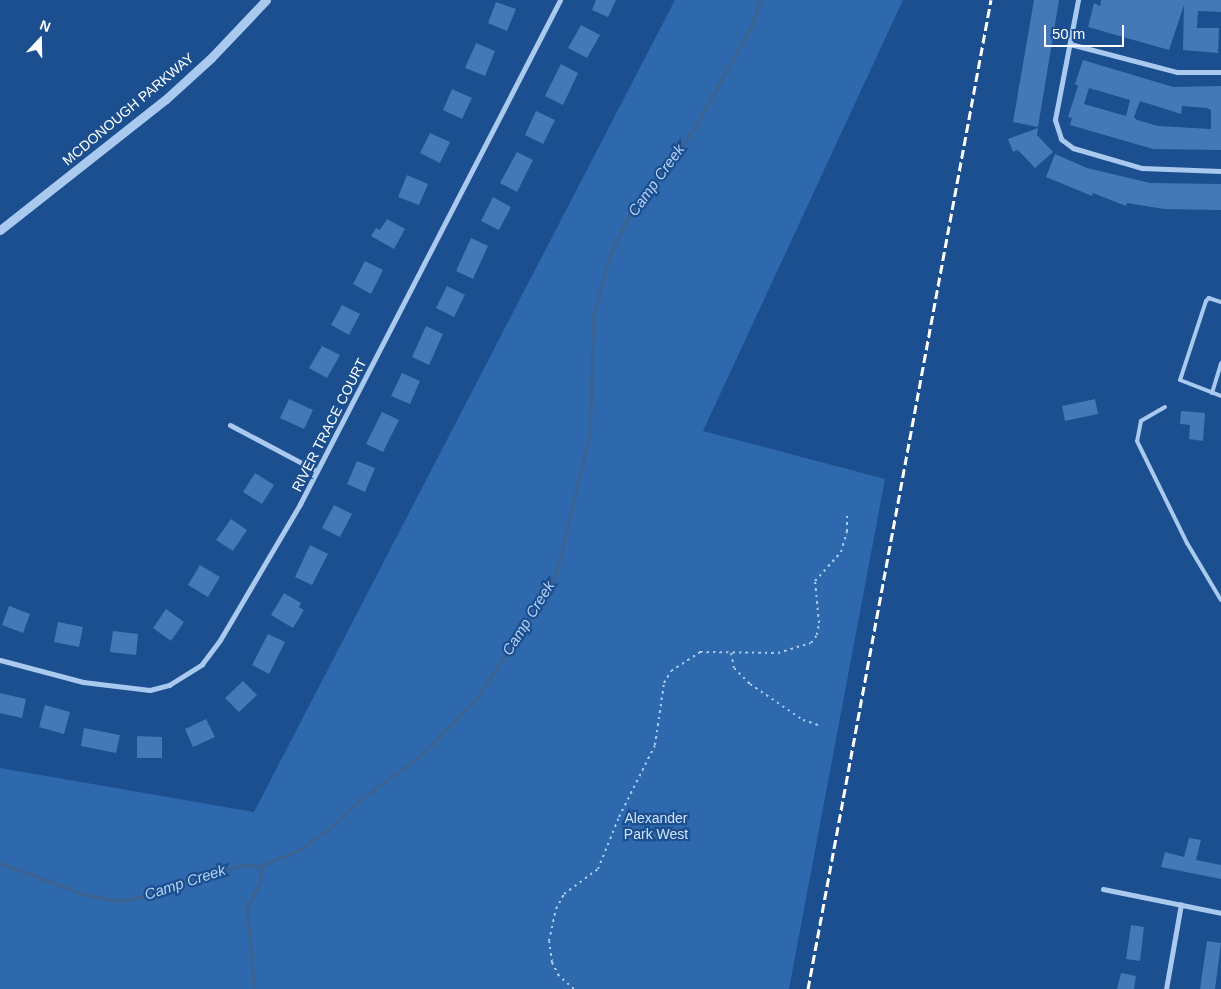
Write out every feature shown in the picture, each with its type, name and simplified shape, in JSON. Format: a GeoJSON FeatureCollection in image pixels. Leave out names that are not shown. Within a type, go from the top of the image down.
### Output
{"type":"FeatureCollection","features":[{"type":"Feature","properties":{"kind":"street","name":"MCDONOUGH PARKWAY"},"geometry":{"type":"LineString","coordinates":[[0,230],[166,99],[217,52],[266,0]]}},
{"type":"Feature","properties":{"kind":"street","name":"RIVER TRACE COURT"},"geometry":{"type":"LineString","coordinates":[[0,660],[116,688],[150,690],[187,676],[202,664],[220,640],[317,471],[560,0]]}},
{"type":"Feature","properties":{"kind":"street"},"geometry":{"type":"LineString","coordinates":[[1078,0],[1056,120],[1057,133],[1064,142],[1142,168],[1221,171]]}},
{"type":"Feature","properties":{"kind":"street"},"geometry":{"type":"LineString","coordinates":[[1070,44],[1177,72],[1221,72]]}},
{"type":"Feature","properties":{"kind":"street"},"geometry":{"type":"LineString","coordinates":[[230,425],[317,471]]}},
{"type":"Feature","properties":{"kind":"street"},"geometry":{"type":"LineString","coordinates":[[1103,889],[1221,913]]}},
{"type":"Feature","properties":{"kind":"street"},"geometry":{"type":"LineString","coordinates":[[1166,989],[1181,904]]}},
{"type":"Feature","properties":{"kind":"lane"},"geometry":{"type":"LineString","coordinates":[[1221,302],[1209,298],[1206,301],[1180,380],[1221,396]]}},
{"type":"Feature","properties":{"kind":"lane"},"geometry":{"type":"LineString","coordinates":[[1212,393],[1221,363]]}},
{"type":"Feature","properties":{"kind":"lane"},"geometry":{"type":"LineString","coordinates":[[1165,407],[1142,421],[1137,441],[1188,543],[1221,600]]}},
{"type":"Feature","properties":{"kind":"path"},"geometry":{"type":"LineString","coordinates":[[574,989],[559,976],[550,952],[552,928],[560,899],[598,869],[619,817],[656,745],[664,683],[671,671],[700,652],[788,652],[811,643],[817,635],[819,622],[815,581],[834,560],[845,542],[847,514]]}},
{"type":"Feature","properties":{"kind":"path"},"geometry":{"type":"LineString","coordinates":[[731,652],[734,668],[750,684],[804,720],[818,725]]}},
{"type":"Feature","properties":{"kind":"green space","name":"Alexander Park West"},"geometry":{"type":"Polygon","coordinates":[[[675,0],[903,0],[703,431],[885,479],[789,989],[0,989],[0,768],[254,812],[675,0]]]}},
{"type":"Feature","properties":{"kind":"building"},"geometry":{"type":"Polygon","coordinates":[[[596,0],[616,0],[608,17],[592,10],[596,0]]]}},
{"type":"Feature","properties":{"kind":"building"},"geometry":{"type":"Polygon","coordinates":[[[1034,0],[1059,0],[1038,127],[1013,122],[1034,0]]]}},
{"type":"Feature","properties":{"kind":"building"},"geometry":{"type":"Polygon","coordinates":[[[1101,0],[1221,0],[1221,12],[1198,11],[1197,28],[1219,28],[1218,53],[1183,50],[1184,5],[1169,50],[1088,27],[1094,3],[1100,6],[1101,0]]]}},
{"type":"Feature","properties":{"kind":"building"},"geometry":{"type":"Polygon","coordinates":[[[496,2],[516,9],[507,31],[488,23],[496,2]]]}},
{"type":"Feature","properties":{"kind":"building"},"geometry":{"type":"Polygon","coordinates":[[[581,25],[600,35],[587,58],[568,48],[581,25]]]}},
{"type":"Feature","properties":{"kind":"building"},"geometry":{"type":"Polygon","coordinates":[[[476,43],[495,51],[485,76],[465,68],[476,43]]]}},
{"type":"Feature","properties":{"kind":"building"},"geometry":{"type":"Polygon","coordinates":[[[1083,60],[1173,87],[1221,86],[1221,150],[1153,149],[1070,125],[1072,118],[1068,117],[1078,86],[1075,84],[1083,60]],[[1089,88],[1084,104],[1126,116],[1130,100],[1089,88]],[[1140,101],[1134,117],[1137,120],[1158,126],[1211,129],[1211,110],[1207,108],[1182,106],[1181,114],[1140,101]]]}},
{"type":"Feature","properties":{"kind":"building"},"geometry":{"type":"Polygon","coordinates":[[[561,64],[578,73],[563,105],[545,96],[561,64]]]}},
{"type":"Feature","properties":{"kind":"building"},"geometry":{"type":"Polygon","coordinates":[[[452,89],[472,98],[462,119],[443,110],[452,89]]]}},
{"type":"Feature","properties":{"kind":"building"},"geometry":{"type":"Polygon","coordinates":[[[536,111],[555,120],[543,144],[525,135],[536,111]]]}},
{"type":"Feature","properties":{"kind":"building"},"geometry":{"type":"Polygon","coordinates":[[[1038,128],[1037,135],[1053,152],[1035,168],[1018,150],[1013,152],[1008,139],[1038,128]]]}},
{"type":"Feature","properties":{"kind":"building"},"geometry":{"type":"Polygon","coordinates":[[[430,133],[450,142],[440,163],[420,153],[430,133]]]}},
{"type":"Feature","properties":{"kind":"building"},"geometry":{"type":"Polygon","coordinates":[[[517,152],[533,160],[517,192],[500,183],[517,152]]]}},
{"type":"Feature","properties":{"kind":"building"},"geometry":{"type":"Polygon","coordinates":[[[1055,154],[1087,168],[1150,183],[1221,184],[1221,210],[1164,209],[1127,203],[1126,206],[1093,193],[1092,196],[1046,177],[1055,154]]]}},
{"type":"Feature","properties":{"kind":"building"},"geometry":{"type":"Polygon","coordinates":[[[407,175],[428,184],[419,205],[398,197],[407,175]]]}},
{"type":"Feature","properties":{"kind":"building"},"geometry":{"type":"Polygon","coordinates":[[[493,197],[511,207],[499,230],[481,221],[493,197]]]}},
{"type":"Feature","properties":{"kind":"building"},"geometry":{"type":"Polygon","coordinates":[[[387,219],[405,229],[394,249],[371,236],[376,228],[380,230],[387,219]]]}},
{"type":"Feature","properties":{"kind":"building"},"geometry":{"type":"Polygon","coordinates":[[[471,238],[488,246],[473,279],[456,271],[471,238]]]}},
{"type":"Feature","properties":{"kind":"building"},"geometry":{"type":"Polygon","coordinates":[[[365,261],[383,270],[371,294],[353,284],[365,261]]]}},
{"type":"Feature","properties":{"kind":"building"},"geometry":{"type":"Polygon","coordinates":[[[447,286],[465,295],[454,317],[436,308],[447,286]]]}},
{"type":"Feature","properties":{"kind":"building"},"geometry":{"type":"Polygon","coordinates":[[[342,305],[360,314],[349,335],[331,325],[342,305]]]}},
{"type":"Feature","properties":{"kind":"building"},"geometry":{"type":"Polygon","coordinates":[[[426,326],[443,334],[429,365],[412,357],[426,326]]]}},
{"type":"Feature","properties":{"kind":"building"},"geometry":{"type":"Polygon","coordinates":[[[322,346],[340,355],[327,378],[309,368],[322,346]]]}},
{"type":"Feature","properties":{"kind":"building"},"geometry":{"type":"Polygon","coordinates":[[[402,373],[420,381],[410,404],[391,396],[402,373]]]}},
{"type":"Feature","properties":{"kind":"building"},"geometry":{"type":"Polygon","coordinates":[[[289,399],[313,410],[304,429],[280,418],[289,399]]]}},
{"type":"Feature","properties":{"kind":"building"},"geometry":{"type":"Polygon","coordinates":[[[1095,399],[1098,414],[1065,421],[1062,406],[1095,399]]]}},
{"type":"Feature","properties":{"kind":"building"},"geometry":{"type":"Polygon","coordinates":[[[1181,411],[1205,413],[1203,441],[1189,439],[1190,425],[1180,424],[1181,411]]]}},
{"type":"Feature","properties":{"kind":"building"},"geometry":{"type":"Polygon","coordinates":[[[382,412],[399,420],[383,452],[366,444],[382,412]]]}},
{"type":"Feature","properties":{"kind":"building"},"geometry":{"type":"Polygon","coordinates":[[[357,461],[375,468],[365,492],[347,484],[357,461]]]}},
{"type":"Feature","properties":{"kind":"building"},"geometry":{"type":"Polygon","coordinates":[[[255,473],[274,485],[262,504],[243,492],[255,473]]]}},
{"type":"Feature","properties":{"kind":"building"},"geometry":{"type":"Polygon","coordinates":[[[334,505],[352,514],[340,537],[322,528],[334,505]]]}},
{"type":"Feature","properties":{"kind":"building"},"geometry":{"type":"Polygon","coordinates":[[[231,519],[247,530],[233,551],[216,540],[231,519]]]}},
{"type":"Feature","properties":{"kind":"building"},"geometry":{"type":"Polygon","coordinates":[[[310,545],[328,554],[312,585],[295,577],[310,545]]]}},
{"type":"Feature","properties":{"kind":"building"},"geometry":{"type":"Polygon","coordinates":[[[200,565],[220,577],[208,597],[188,585],[200,565]]]}},
{"type":"Feature","properties":{"kind":"building"},"geometry":{"type":"Polygon","coordinates":[[[284,593],[301,603],[299,607],[304,610],[293,628],[271,615],[284,593]]]}},
{"type":"Feature","properties":{"kind":"building"},"geometry":{"type":"Polygon","coordinates":[[[9,606],[30,614],[23,633],[2,625],[9,606]]]}},
{"type":"Feature","properties":{"kind":"building"},"geometry":{"type":"Polygon","coordinates":[[[166,609],[184,622],[171,641],[153,628],[166,609]]]}},
{"type":"Feature","properties":{"kind":"building"},"geometry":{"type":"Polygon","coordinates":[[[58,622],[83,627],[79,647],[54,642],[58,622]]]}},
{"type":"Feature","properties":{"kind":"building"},"geometry":{"type":"Polygon","coordinates":[[[113,631],[138,634],[136,655],[110,652],[113,631]]]}},
{"type":"Feature","properties":{"kind":"building"},"geometry":{"type":"Polygon","coordinates":[[[268,634],[285,642],[269,674],[252,665],[268,634]]]}},
{"type":"Feature","properties":{"kind":"building"},"geometry":{"type":"Polygon","coordinates":[[[243,681],[257,695],[239,712],[225,698],[243,681]]]}},
{"type":"Feature","properties":{"kind":"building"},"geometry":{"type":"Polygon","coordinates":[[[0,693],[26,699],[22,718],[0,713],[0,693]]]}},
{"type":"Feature","properties":{"kind":"building"},"geometry":{"type":"Polygon","coordinates":[[[45,705],[70,712],[64,734],[39,727],[45,705]]]}},
{"type":"Feature","properties":{"kind":"building"},"geometry":{"type":"Polygon","coordinates":[[[206,719],[215,737],[193,747],[185,729],[206,719]]]}},
{"type":"Feature","properties":{"kind":"building"},"geometry":{"type":"Polygon","coordinates":[[[84,728],[120,735],[116,753],[81,746],[84,728]]]}},
{"type":"Feature","properties":{"kind":"building"},"geometry":{"type":"Polygon","coordinates":[[[137,736],[162,737],[162,758],[137,758],[137,736]]]}},
{"type":"Feature","properties":{"kind":"building"},"geometry":{"type":"Polygon","coordinates":[[[1189,838],[1201,840],[1196,860],[1221,865],[1221,879],[1161,867],[1165,852],[1184,857],[1189,838]]]}},
{"type":"Feature","properties":{"kind":"building"},"geometry":{"type":"Polygon","coordinates":[[[1131,925],[1144,927],[1140,961],[1126,959],[1131,925]]]}},
{"type":"Feature","properties":{"kind":"building"},"geometry":{"type":"Polygon","coordinates":[[[1207,941],[1221,943],[1215,989],[1200,989],[1207,941]]]}},
{"type":"Feature","properties":{"kind":"building"},"geometry":{"type":"Polygon","coordinates":[[[1121,973],[1136,976],[1134,989],[1117,989],[1121,973]]]}},
{"type":"Feature","properties":{"kind":"waterway","name":"Camp Creek"},"geometry":{"type":"LineString","coordinates":[[0,863],[86,895],[120,901],[159,893],[180,883],[241,865],[261,866],[303,848],[327,830],[366,795],[425,752],[475,700],[549,589],[557,570],[590,433],[593,317],[609,258],[628,216],[694,129],[752,25],[761,0]]}},
{"type":"Feature","properties":{"kind":"waterway"},"geometry":{"type":"LineString","coordinates":[[254,989],[247,907],[260,882],[261,866]]}},
{"type":"Feature","properties":{"kind":"railway"},"geometry":{"type":"LineString","coordinates":[[808,989],[991,0]]}}]}
